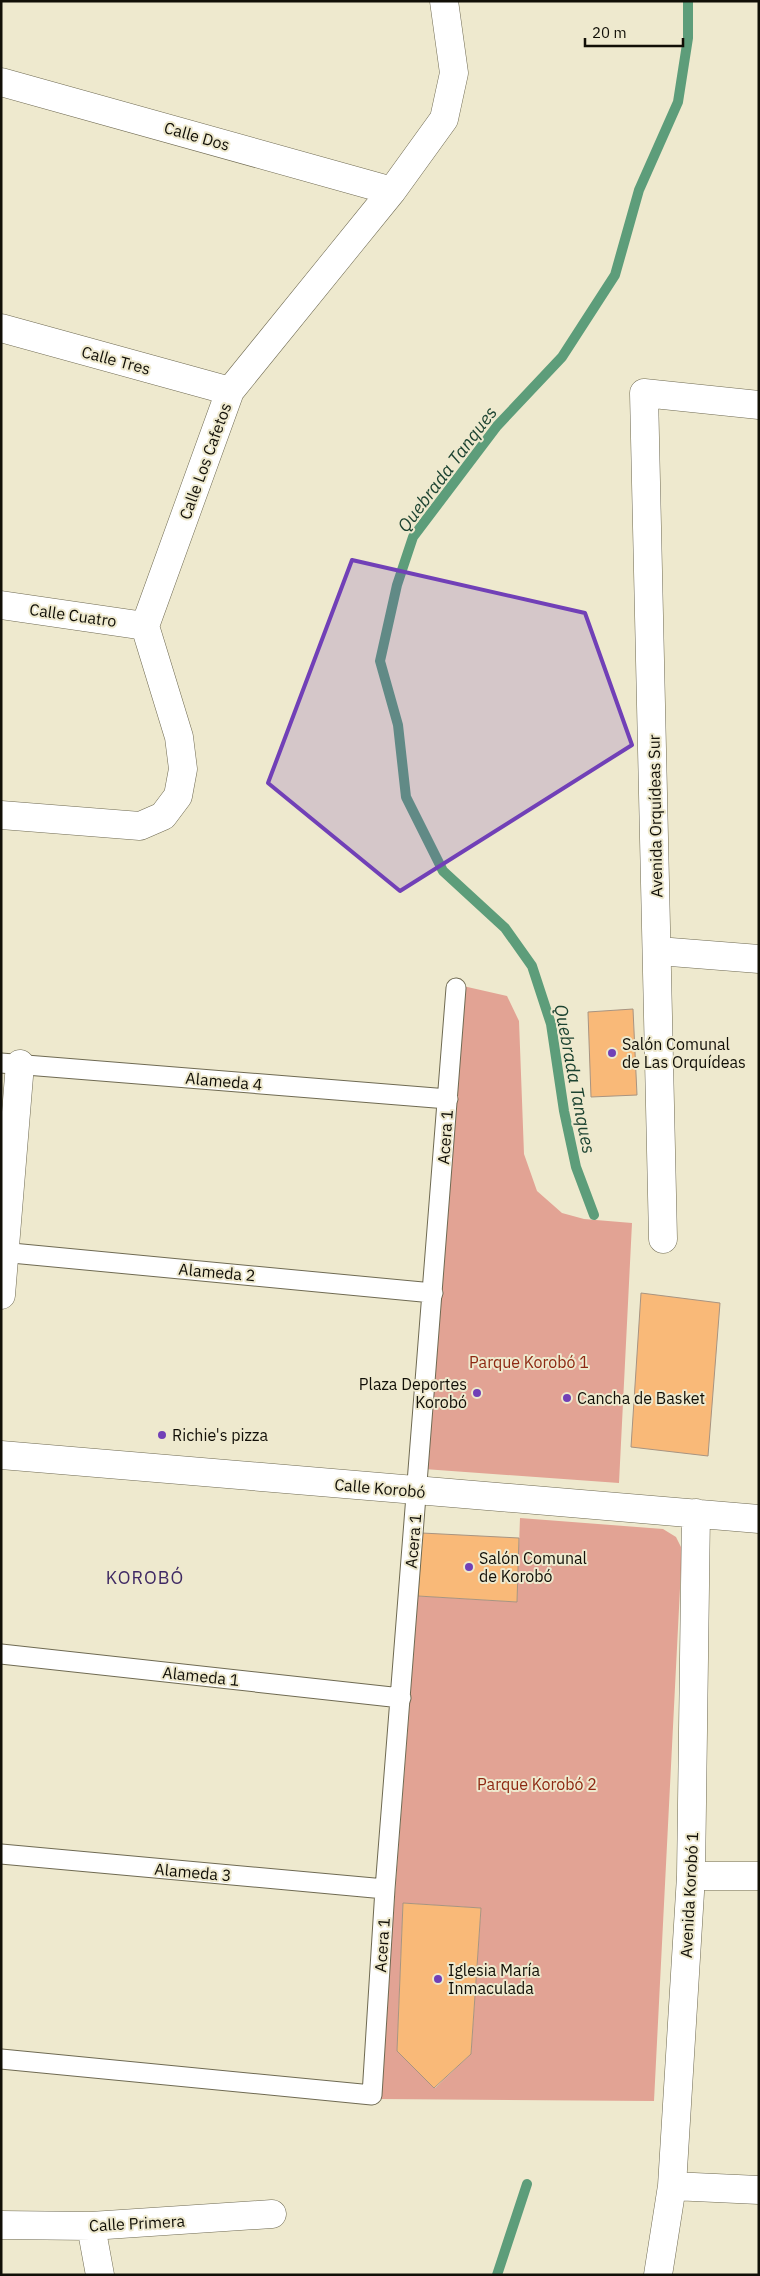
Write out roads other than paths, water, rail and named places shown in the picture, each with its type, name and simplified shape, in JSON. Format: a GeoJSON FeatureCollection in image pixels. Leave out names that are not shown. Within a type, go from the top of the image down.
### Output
{"type":"FeatureCollection","features":[{"type":"Feature","properties":{"kind":"street","name":"Calle Los Cafetos"},"geometry":{"type":"LineString","coordinates":[[146,626],[230,391],[392,191],[444,119],[454,73],[444,1]]}},
{"type":"Feature","properties":{"kind":"street","name":"Calle Dos"},"geometry":{"type":"LineString","coordinates":[[1,82],[392,191]]}},
{"type":"Feature","properties":{"kind":"street","name":"Calle Tres"},"geometry":{"type":"LineString","coordinates":[[1,328],[230,391]]}},
{"type":"Feature","properties":{"kind":"street","name":"Avenida Orquídeas Sur"},"geometry":{"type":"LineString","coordinates":[[663,1240],[644,393],[759,405]]}},
{"type":"Feature","properties":{"kind":"street","name":"Calle Cuatro"},"geometry":{"type":"LineString","coordinates":[[1,604],[146,626]]}},
{"type":"Feature","properties":{"kind":"street"},"geometry":{"type":"LineString","coordinates":[[1,815],[140,826],[163,816],[178,796],[183,769],[179,737],[146,626]]}},
{"type":"Feature","properties":{"kind":"street"},"geometry":{"type":"LineString","coordinates":[[658,951],[759,959]]}},
{"type":"Feature","properties":{"kind":"street"},"geometry":{"type":"LineString","coordinates":[[1,1294],[11,1063]]}},
{"type":"Feature","properties":{"kind":"street","name":"Calle Korobó"},"geometry":{"type":"LineString","coordinates":[[1,1456],[759,1519]]}},
{"type":"Feature","properties":{"kind":"street","name":"Avenida Korobó 1"},"geometry":{"type":"LineString","coordinates":[[658,2275],[672,2186],[691,1876],[696,1513]]}},
{"type":"Feature","properties":{"kind":"street"},"geometry":{"type":"LineString","coordinates":[[691,1876],[759,1876]]}},
{"type":"Feature","properties":{"kind":"street"},"geometry":{"type":"LineString","coordinates":[[672,2186],[759,2190]]}},
{"type":"Feature","properties":{"kind":"street","name":"Calle Primera"},"geometry":{"type":"LineString","coordinates":[[1,2225],[91,2226],[272,2214]]}},
{"type":"Feature","properties":{"kind":"street"},"geometry":{"type":"LineString","coordinates":[[91,2226],[100,2275]]}},
{"type":"Feature","properties":{"kind":"lane","name":"Acera 1"},"geometry":{"type":"LineString","coordinates":[[1,2059],[372,2095],[385,1888],[456,988]]}},
{"type":"Feature","properties":{"kind":"lane","name":"Alameda 4"},"geometry":{"type":"LineString","coordinates":[[11,1063],[448,1099]]}},
{"type":"Feature","properties":{"kind":"lane","name":"Alameda 2"},"geometry":{"type":"LineString","coordinates":[[3,1252],[433,1293]]}},
{"type":"Feature","properties":{"kind":"lane","name":"Alameda 1"},"geometry":{"type":"LineString","coordinates":[[1,1654],[401,1698]]}},
{"type":"Feature","properties":{"kind":"lane","name":"Alameda 3"},"geometry":{"type":"LineString","coordinates":[[1,1854],[385,1888]]}},
{"type":"Feature","properties":{"kind":"waterway","name":"Quebrada Tanques"},"geometry":{"type":"LineString","coordinates":[[594,1215],[576,1167],[564,1111],[551,1024],[532,966],[505,928],[443,871],[406,797],[398,725],[380,661],[397,585],[413,537],[497,426],[562,357],[615,275],[639,190],[678,102],[688,38],[688,1]]}},
{"type":"Feature","properties":{"kind":"waterway","name":"Quebrada Tanques"},"geometry":{"type":"LineString","coordinates":[[497,2275],[527,2184]]}},
{"type":"Feature","properties":{"kind":"place","name":"Salón Comunal de Las Orquídeas"},"geometry":{"type":"Point","coordinates":[612,1053]}},
{"type":"Feature","properties":{"kind":"place","name":"Plaza Deportes Korobó"},"geometry":{"type":"Point","coordinates":[477,1393]}},
{"type":"Feature","properties":{"kind":"place","name":"Cancha de Basket"},"geometry":{"type":"Point","coordinates":[567,1398]}},
{"type":"Feature","properties":{"kind":"place","name":"Richie's pizza"},"geometry":{"type":"Point","coordinates":[162,1435]}},
{"type":"Feature","properties":{"kind":"place","name":"Salón Comunal de Korobó"},"geometry":{"type":"Point","coordinates":[469,1567]}},
{"type":"Feature","properties":{"kind":"place","name":"Iglesia María Inmaculada"},"geometry":{"type":"Point","coordinates":[438,1979]}},
{"type":"Feature","properties":{"kind":"district","name":"KOROBÓ"},"geometry":{"type":"Point","coordinates":[145,1577]}},
{"type":"Feature","properties":{"kind":"park label","name":"Parque Korobó 1"},"geometry":{"type":"Point","coordinates":[529,1362]}},
{"type":"Feature","properties":{"kind":"park label","name":"Parque Korobó 2"},"geometry":{"type":"Point","coordinates":[537,1784]}}]}
